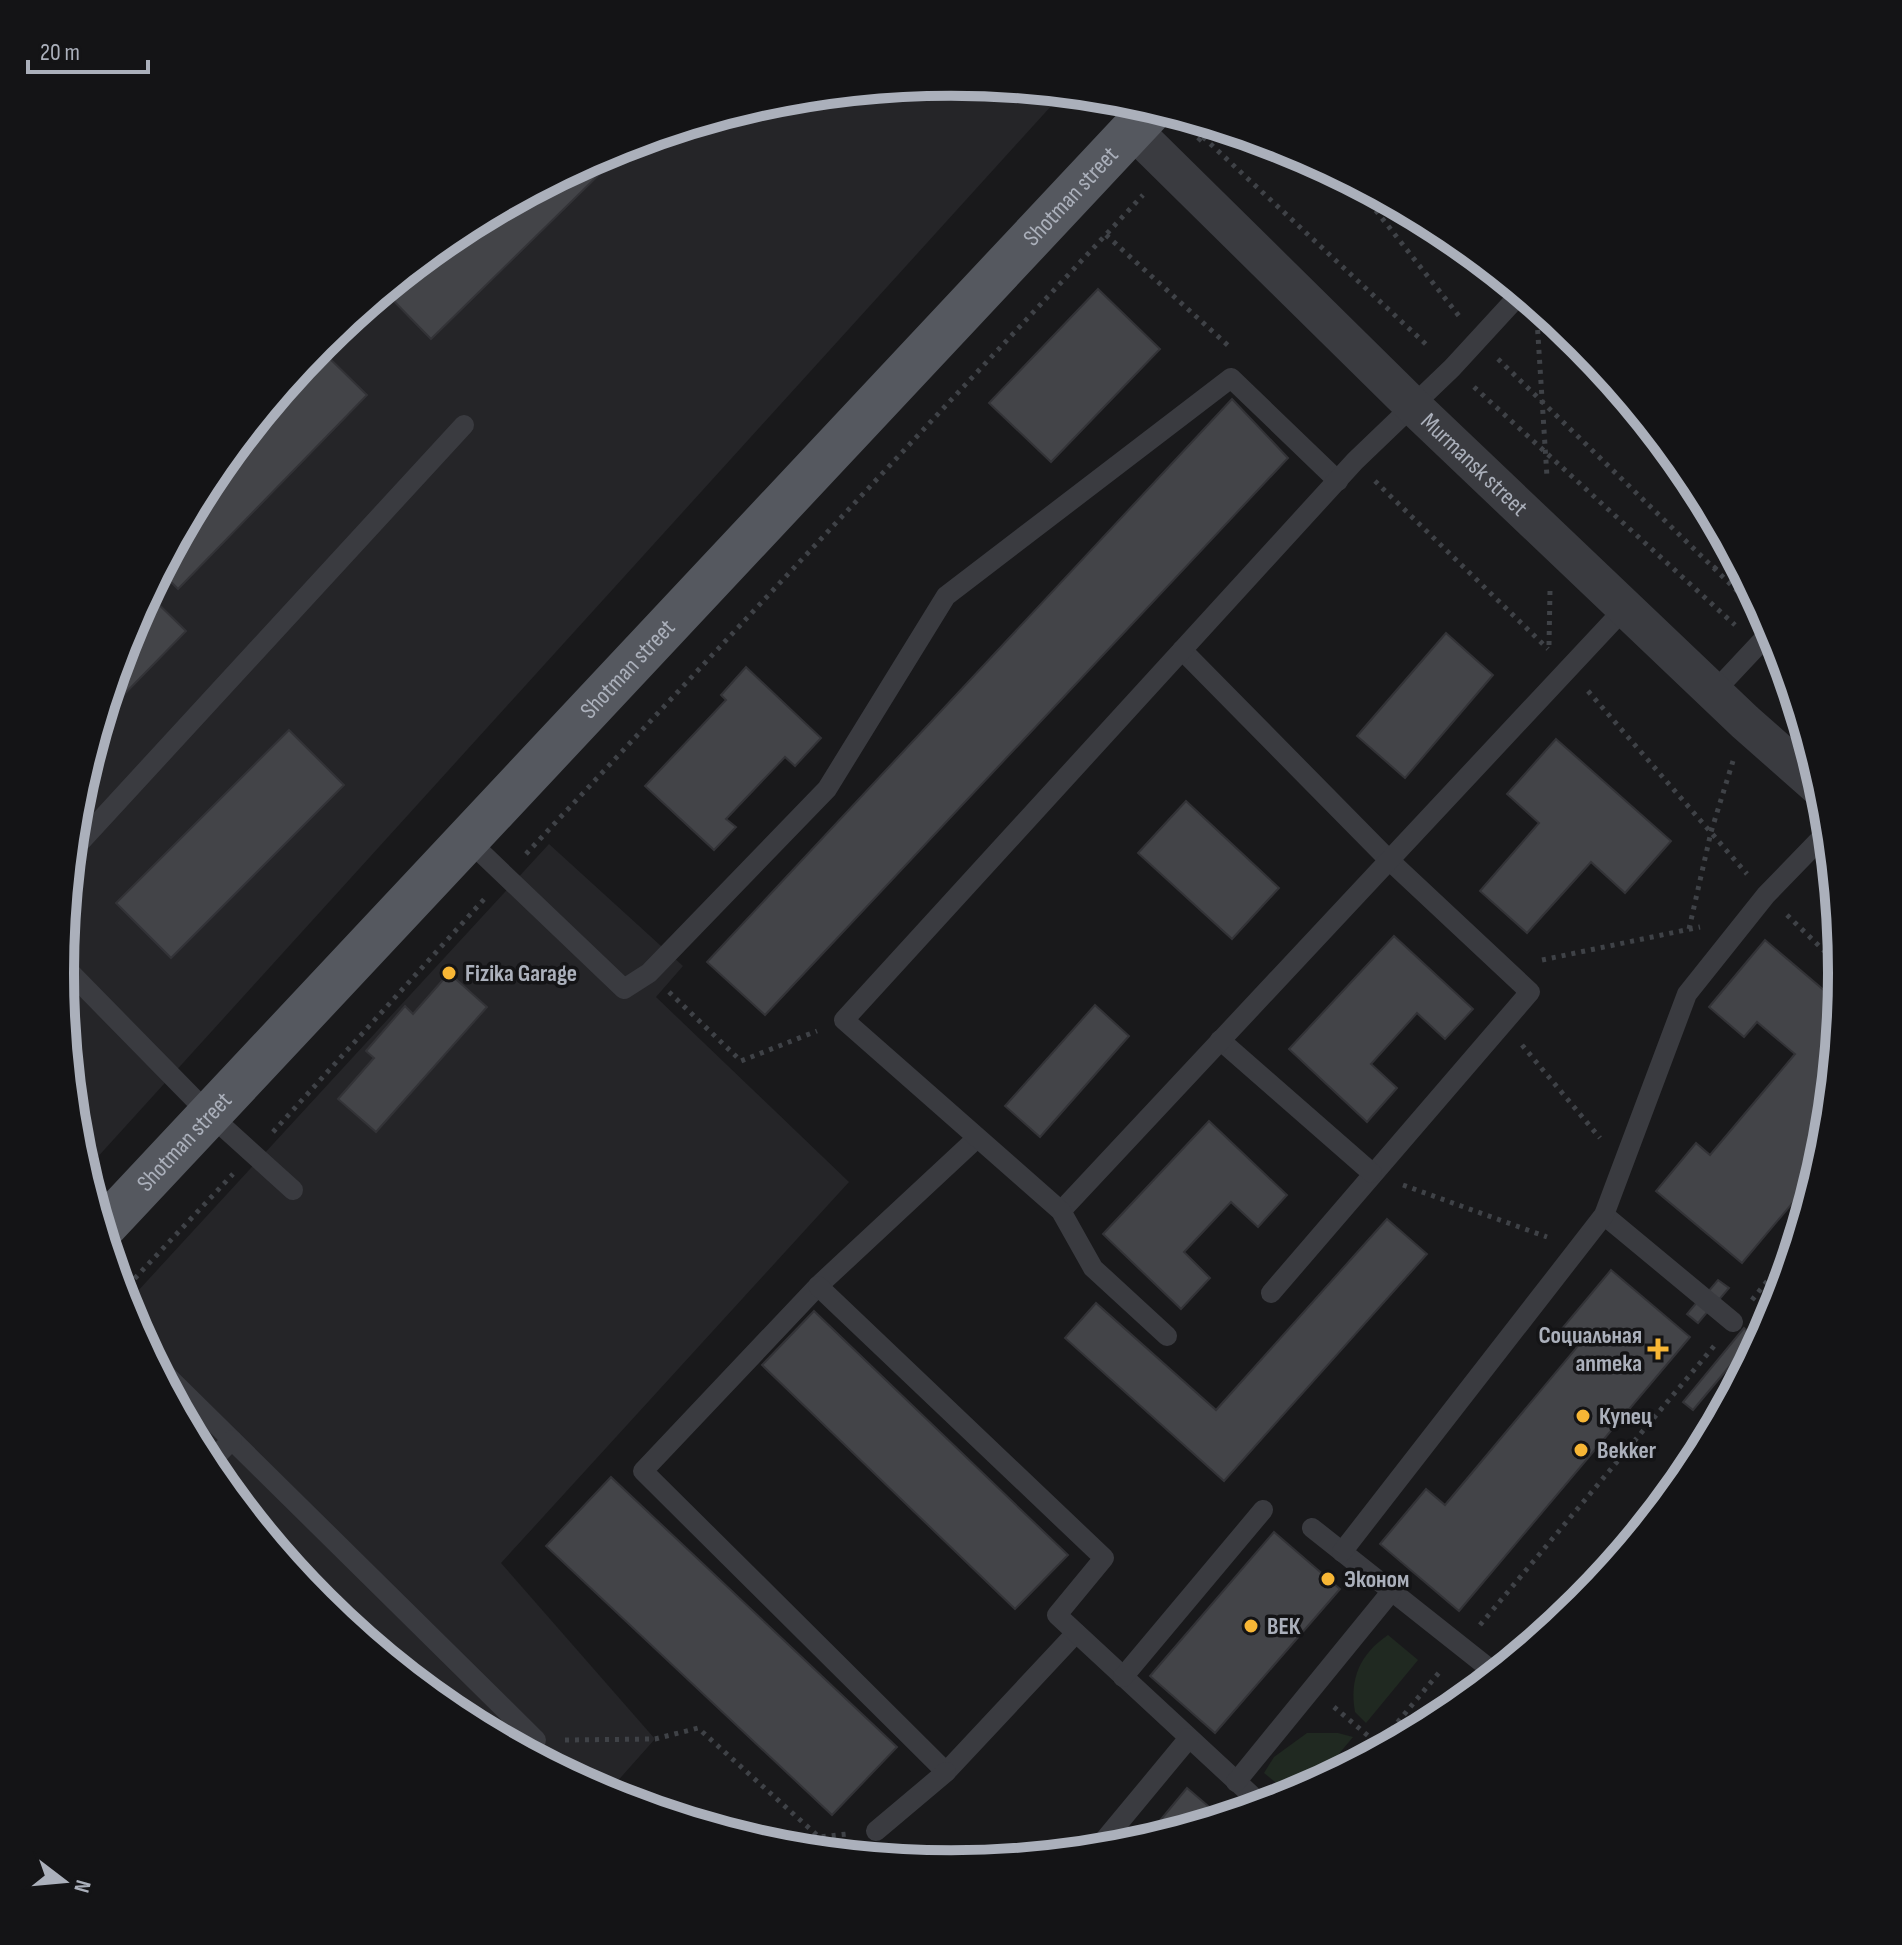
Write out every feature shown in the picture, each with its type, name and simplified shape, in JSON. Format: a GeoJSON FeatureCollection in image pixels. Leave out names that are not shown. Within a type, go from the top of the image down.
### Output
{"type":"FeatureCollection","features":[{"type":"Feature","properties":{"kind":"main road","name":"Shotman street"},"geometry":{"type":"LineString","coordinates":[[110,1220],[1143,119]]}},
{"type":"Feature","properties":{"kind":"street","name":"Murmansk street"},"geometry":{"type":"LineString","coordinates":[[1143,119],[1171,165],[1412,405],[1627,606],[1745,722],[1805,775]]}},
{"type":"Feature","properties":{"kind":"lane"},"geometry":{"type":"LineString","coordinates":[[1167,1336],[1093,1268],[1061,1211],[844,1020],[1355,461],[1452,368],[1514,301]]}},
{"type":"Feature","properties":{"kind":"lane"},"geometry":{"type":"LineString","coordinates":[[468,840],[624,989],[649,973],[827,789],[946,596],[1231,378],[1338,481]]}},
{"type":"Feature","properties":{"kind":"lane"},"geometry":{"type":"LineString","coordinates":[[85,836],[464,425]]}},
{"type":"Feature","properties":{"kind":"lane"},"geometry":{"type":"LineString","coordinates":[[1061,1211],[1627,606]]}},
{"type":"Feature","properties":{"kind":"lane"},"geometry":{"type":"LineString","coordinates":[[1714,692],[1762,641]]}},
{"type":"Feature","properties":{"kind":"lane"},"geometry":{"type":"LineString","coordinates":[[1182,650],[1389,860],[1530,992],[1271,1293]]}},
{"type":"Feature","properties":{"kind":"lane"},"geometry":{"type":"LineString","coordinates":[[1342,1552],[1576,1247],[1604,1215],[1625,1168],[1687,994],[1766,895],[1817,842]]}},
{"type":"Feature","properties":{"kind":"lane"},"geometry":{"type":"LineString","coordinates":[[74,976],[209,1114],[293,1190]]}},
{"type":"Feature","properties":{"kind":"lane"},"geometry":{"type":"LineString","coordinates":[[1220,1040],[1372,1173]]}},
{"type":"Feature","properties":{"kind":"lane"},"geometry":{"type":"LineString","coordinates":[[946,1772],[643,1471],[818,1286],[977,1138]]}},
{"type":"Feature","properties":{"kind":"lane"},"geometry":{"type":"LineString","coordinates":[[1604,1215],[1733,1322]]}},
{"type":"Feature","properties":{"kind":"lane"},"geometry":{"type":"LineString","coordinates":[[818,1286],[1104,1558],[1057,1615],[1252,1796]]}},
{"type":"Feature","properties":{"kind":"lane"},"geometry":{"type":"LineString","coordinates":[[178,1387],[525,1739]]}},
{"type":"Feature","properties":{"kind":"lane"},"geometry":{"type":"LineString","coordinates":[[218,1454],[232,1440]]}},
{"type":"Feature","properties":{"kind":"lane"},"geometry":{"type":"LineString","coordinates":[[1123,1677],[1263,1510]]}},
{"type":"Feature","properties":{"kind":"lane"},"geometry":{"type":"LineString","coordinates":[[1312,1528],[1487,1667]]}},
{"type":"Feature","properties":{"kind":"lane"},"geometry":{"type":"LineString","coordinates":[[1236,1782],[1391,1592]]}},
{"type":"Feature","properties":{"kind":"lane"},"geometry":{"type":"LineString","coordinates":[[876,1831],[946,1772],[1076,1633]]}},
{"type":"Feature","properties":{"kind":"lane"},"geometry":{"type":"LineString","coordinates":[[1108,1835],[1189,1738]]}},
{"type":"Feature","properties":{"kind":"path"},"geometry":{"type":"LineString","coordinates":[[131,1282],[253,1154],[507,874],[1171,165],[1206,134]]}},
{"type":"Feature","properties":{"kind":"path"},"geometry":{"type":"LineString","coordinates":[[1203,137],[1758,646]]}},
{"type":"Feature","properties":{"kind":"path"},"geometry":{"type":"LineString","coordinates":[[1370,203],[1478,340],[1743,597]]}},
{"type":"Feature","properties":{"kind":"path"},"geometry":{"type":"LineString","coordinates":[[1106,235],[1242,358]]}},
{"type":"Feature","properties":{"kind":"path"},"geometry":{"type":"LineString","coordinates":[[1355,461],[1568,668],[1766,895],[1827,954]]}},
{"type":"Feature","properties":{"kind":"path"},"geometry":{"type":"LineString","coordinates":[[1714,569],[1724,558]]}},
{"type":"Feature","properties":{"kind":"path"},"geometry":{"type":"LineString","coordinates":[[1689,929],[1711,832],[1745,722]]}},
{"type":"Feature","properties":{"kind":"path"},"geometry":{"type":"LineString","coordinates":[[1504,968],[1748,917]]}},
{"type":"Feature","properties":{"kind":"path"},"geometry":{"type":"LineString","coordinates":[[649,973],[741,1061],[844,1020]]}},
{"type":"Feature","properties":{"kind":"path"},"geometry":{"type":"LineString","coordinates":[[1503,1022],[1625,1168]]}},
{"type":"Feature","properties":{"kind":"path"},"geometry":{"type":"LineString","coordinates":[[1372,1173],[1576,1247]]}},
{"type":"Feature","properties":{"kind":"path"},"geometry":{"type":"LineString","coordinates":[[1391,1731],[1774,1272]]}},
{"type":"Feature","properties":{"kind":"path"},"geometry":{"type":"LineString","coordinates":[[1312,1689],[1373,1740]]}},
{"type":"Feature","properties":{"kind":"path"},"geometry":{"type":"LineString","coordinates":[[536,1745],[655,1739],[698,1728],[819,1837],[876,1831]]}},
{"type":"Feature","properties":{"kind":"shaded area"},"geometry":{"type":"Polygon","coordinates":[[[951,96],[1055,102],[95,1160],[82,1087],[74,972],[82,858],[104,746],[141,637],[191,534],[255,439],[292,394],[373,313],[464,243],[563,186],[615,162],[724,125],[837,103],[894,97],[951,96]]]}},
{"type":"Feature","properties":{"kind":"shaded area"},"geometry":{"type":"Polygon","coordinates":[[[549,844],[683,966],[656,997],[849,1182],[501,1563],[655,1739],[616,1783],[512,1732],[464,1702],[373,1632],[331,1593],[255,1506],[222,1460],[164,1360],[136,1293],[549,844]]]}},
{"type":"Feature","properties":{"kind":"shaded area"},"geometry":{"type":"Polygon","coordinates":[[[1388,1635],[1418,1660],[1366,1723],[1355,1712],[1355,1678],[1370,1650],[1388,1635]]]}},
{"type":"Feature","properties":{"kind":"shaded area"},"geometry":{"type":"Polygon","coordinates":[[[1307,1733],[1338,1733],[1353,1737],[1332,1762],[1280,1786],[1264,1773],[1274,1757],[1307,1733]]]}},
{"type":"Feature","properties":{"kind":"building"},"geometry":{"type":"Polygon","coordinates":[[[609,165],[431,339],[391,298],[464,243],[563,186],[609,165]]]}},
{"type":"Feature","properties":{"kind":"building"},"geometry":{"type":"Polygon","coordinates":[[[1098,289],[1160,349],[1051,462],[989,403],[1098,289]]]}},
{"type":"Feature","properties":{"kind":"building"},"geometry":{"type":"Polygon","coordinates":[[[327,356],[367,395],[178,589],[167,578],[222,485],[255,439],[327,356]]]}},
{"type":"Feature","properties":{"kind":"building"},"geometry":{"type":"Polygon","coordinates":[[[1232,399],[1288,458],[765,1015],[707,962],[1232,399]]]}},
{"type":"Feature","properties":{"kind":"building"},"geometry":{"type":"Polygon","coordinates":[[[156,602],[186,631],[118,701],[156,602]]]}},
{"type":"Feature","properties":{"kind":"building"},"geometry":{"type":"Polygon","coordinates":[[[1446,633],[1493,675],[1405,778],[1357,736],[1446,633]]]}},
{"type":"Feature","properties":{"kind":"building"},"geometry":{"type":"Polygon","coordinates":[[[746,667],[821,738],[795,766],[785,757],[726,819],[736,827],[714,850],[645,786],[726,700],[721,695],[746,667]]]}},
{"type":"Feature","properties":{"kind":"building"},"geometry":{"type":"Polygon","coordinates":[[[289,730],[344,785],[171,958],[116,903],[289,730]]]}},
{"type":"Feature","properties":{"kind":"building"},"geometry":{"type":"Polygon","coordinates":[[[1556,739],[1671,841],[1625,893],[1591,862],[1527,933],[1480,891],[1539,823],[1507,794],[1556,739]]]}},
{"type":"Feature","properties":{"kind":"building"},"geometry":{"type":"Polygon","coordinates":[[[1186,801],[1279,888],[1232,939],[1138,853],[1186,801]]]}},
{"type":"Feature","properties":{"kind":"building"},"geometry":{"type":"Polygon","coordinates":[[[1394,936],[1473,1009],[1445,1039],[1417,1013],[1371,1064],[1397,1088],[1367,1122],[1289,1049],[1394,936]]]}},
{"type":"Feature","properties":{"kind":"building"},"geometry":{"type":"Polygon","coordinates":[[[1765,940],[1827,993],[1820,1087],[1799,1195],[1742,1263],[1656,1191],[1696,1143],[1710,1155],[1795,1054],[1757,1022],[1744,1037],[1709,1007],[1765,940]]]}},
{"type":"Feature","properties":{"kind":"building"},"geometry":{"type":"Polygon","coordinates":[[[449,973],[487,1007],[376,1132],[338,1099],[374,1058],[366,1051],[405,1006],[413,1014],[449,973]]]}},
{"type":"Feature","properties":{"kind":"building"},"geometry":{"type":"Polygon","coordinates":[[[1095,1005],[1129,1036],[1040,1137],[1005,1106],[1095,1005]]]}},
{"type":"Feature","properties":{"kind":"building"},"geometry":{"type":"Polygon","coordinates":[[[1209,1121],[1287,1195],[1258,1227],[1231,1202],[1184,1252],[1210,1278],[1181,1309],[1103,1234],[1209,1121]]]}},
{"type":"Feature","properties":{"kind":"building"},"geometry":{"type":"Polygon","coordinates":[[[1387,1219],[1427,1254],[1224,1481],[1065,1338],[1096,1303],[1216,1410],[1387,1219]]]}},
{"type":"Feature","properties":{"kind":"building"},"geometry":{"type":"Polygon","coordinates":[[[1611,1270],[1690,1337],[1459,1611],[1380,1544],[1426,1489],[1445,1505],[1578,1346],[1560,1331],[1611,1270]]]}},
{"type":"Feature","properties":{"kind":"building"},"geometry":{"type":"Polygon","coordinates":[[[1718,1280],[1729,1288],[1718,1301],[1707,1293],[1718,1280]]]}},
{"type":"Feature","properties":{"kind":"building"},"geometry":{"type":"Polygon","coordinates":[[[1698,1301],[1709,1310],[1698,1323],[1687,1314],[1698,1301]]]}},
{"type":"Feature","properties":{"kind":"building"},"geometry":{"type":"Polygon","coordinates":[[[814,1311],[1068,1555],[1015,1609],[762,1365],[814,1311]]]}},
{"type":"Feature","properties":{"kind":"building"},"geometry":{"type":"Polygon","coordinates":[[[1744,1328],[1750,1333],[1742,1352],[1693,1410],[1683,1402],[1744,1328]]]}},
{"type":"Feature","properties":{"kind":"building"},"geometry":{"type":"Polygon","coordinates":[[[611,1477],[897,1747],[832,1815],[546,1546],[611,1477]]]}},
{"type":"Feature","properties":{"kind":"building","name":"ВЕК"},"geometry":{"type":"Polygon","coordinates":[[[1274,1532],[1340,1589],[1215,1733],[1150,1676],[1274,1532]]]}},
{"type":"Feature","properties":{"kind":"building"},"geometry":{"type":"Polygon","coordinates":[[[1187,1788],[1212,1809],[1178,1820],[1156,1825],[1187,1788]]]}},
{"type":"Feature","properties":{"kind":"place","name":"Fizika Garage"},"geometry":{"type":"Point","coordinates":[449,973]}},
{"type":"Feature","properties":{"kind":"place","name":"Социальная аптека"},"geometry":{"type":"Point","coordinates":[1658,1349]}},
{"type":"Feature","properties":{"kind":"place","name":"Купец"},"geometry":{"type":"Point","coordinates":[1583,1416]}},
{"type":"Feature","properties":{"kind":"place","name":"Bekker"},"geometry":{"type":"Point","coordinates":[1581,1450]}},
{"type":"Feature","properties":{"kind":"place","name":"Эконом"},"geometry":{"type":"Point","coordinates":[1328,1579]}},
{"type":"Feature","properties":{"kind":"place","name":"ВЕК"},"geometry":{"type":"Point","coordinates":[1251,1626]}}]}
